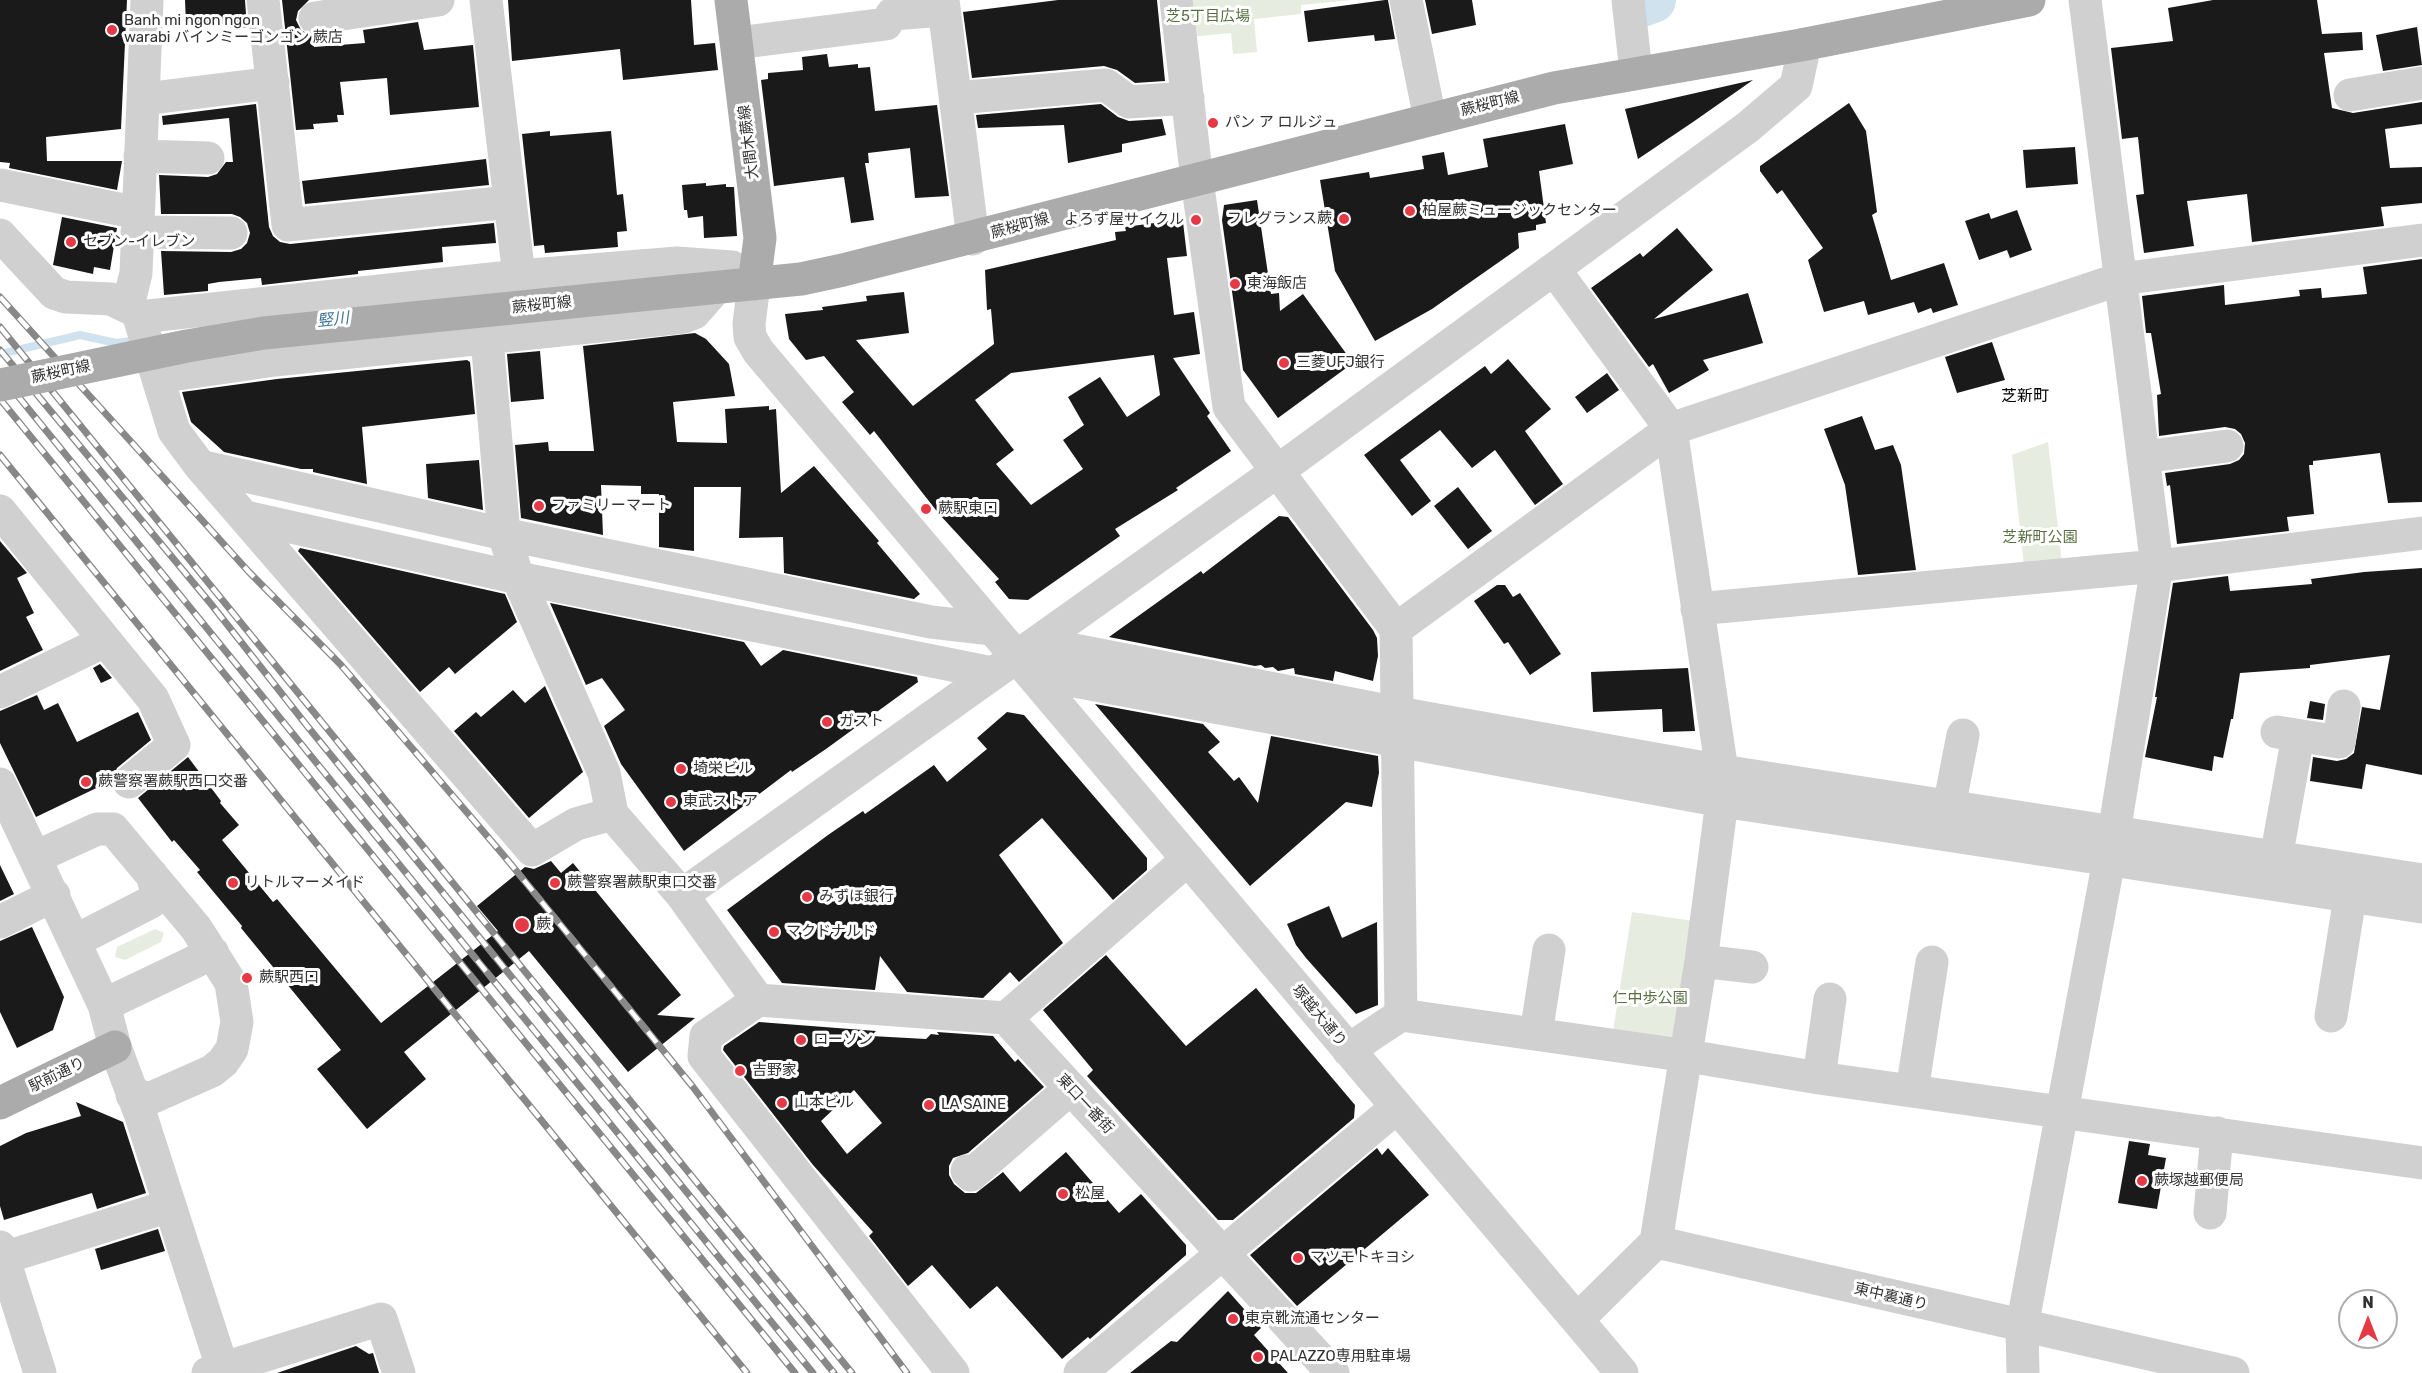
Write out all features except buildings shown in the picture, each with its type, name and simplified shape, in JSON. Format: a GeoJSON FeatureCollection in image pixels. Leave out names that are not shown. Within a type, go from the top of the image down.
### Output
{"type":"FeatureCollection","features":[{"type":"Feature","properties":{"kind":"main road","name":"大間木蕨線"},"geometry":{"type":"LineString","coordinates":[[732,0],[760,238],[754,284]]}},
{"type":"Feature","properties":{"kind":"main road","name":"蕨桜町線"},"geometry":{"type":"LineString","coordinates":[[0,385],[188,346],[264,333],[754,284],[843,270],[973,239],[1554,88],[1801,45],[2029,0]]}},
{"type":"Feature","properties":{"kind":"main road","name":"駅前通り"},"geometry":{"type":"LineString","coordinates":[[0,1103],[115,1047]]}},
{"type":"Feature","properties":{"kind":"street"},"geometry":{"type":"LineString","coordinates":[[147,0],[133,311],[158,377],[174,431],[200,466],[532,850],[576,824],[612,814]]}},
{"type":"Feature","properties":{"kind":"street"},"geometry":{"type":"LineString","coordinates":[[263,0],[288,225],[510,202]]}},
{"type":"Feature","properties":{"kind":"street"},"geometry":{"type":"LineString","coordinates":[[315,18],[438,0]]}},
{"type":"Feature","properties":{"kind":"street"},"geometry":{"type":"LineString","coordinates":[[486,0],[519,276]]}},
{"type":"Feature","properties":{"kind":"street"},"geometry":{"type":"LineString","coordinates":[[1176,0],[1197,180],[1229,407],[1396,629],[1401,1015]]}},
{"type":"Feature","properties":{"kind":"street"},"geometry":{"type":"LineString","coordinates":[[1406,0],[1430,119]]}},
{"type":"Feature","properties":{"kind":"street"},"geometry":{"type":"LineString","coordinates":[[1628,0],[1636,72]]}},
{"type":"Feature","properties":{"kind":"street"},"geometry":{"type":"LineString","coordinates":[[2023,1373],[2022,1327],[2112,846],[2157,566],[2085,0]]}},
{"type":"Feature","properties":{"kind":"street"},"geometry":{"type":"LineString","coordinates":[[736,44],[886,24],[892,14],[944,5],[973,239]]}},
{"type":"Feature","properties":{"kind":"street"},"geometry":{"type":"LineString","coordinates":[[682,896],[1019,662],[1748,127],[1796,86],[1802,58],[1801,45]]}},
{"type":"Feature","properties":{"kind":"street"},"geometry":{"type":"LineString","coordinates":[[144,99],[273,83]]}},
{"type":"Feature","properties":{"kind":"street"},"geometry":{"type":"LineString","coordinates":[[2350,95],[2422,83]]}},
{"type":"Feature","properties":{"kind":"street"},"geometry":{"type":"LineString","coordinates":[[956,98],[1106,85],[1129,102],[1188,98]]}},
{"type":"Feature","properties":{"kind":"street"},"geometry":{"type":"LineString","coordinates":[[140,156],[208,158]]}},
{"type":"Feature","properties":{"kind":"street"},"geometry":{"type":"LineString","coordinates":[[0,185],[137,222],[231,233]]}},
{"type":"Feature","properties":{"kind":"street"},"geometry":{"type":"LineString","coordinates":[[0,235],[54,293],[66,297],[111,299],[133,311],[677,262],[732,267],[754,284]]}},
{"type":"Feature","properties":{"kind":"street"},"geometry":{"type":"LineString","coordinates":[[1396,629],[1671,429],[2120,279],[2422,240]]}},
{"type":"Feature","properties":{"kind":"street"},"geometry":{"type":"LineString","coordinates":[[1554,269],[1671,429],[1722,786],[1688,1056],[1656,1242],[1578,1319]]}},
{"type":"Feature","properties":{"kind":"street","name":"塚越大通り"},"geometry":{"type":"LineString","coordinates":[[754,284],[749,324],[750,337],[759,351],[993,628],[1019,662],[1622,1373]]}},
{"type":"Feature","properties":{"kind":"street"},"geometry":{"type":"LineString","coordinates":[[158,377],[275,360],[684,317],[694,313],[716,288]]}},
{"type":"Feature","properties":{"kind":"street"},"geometry":{"type":"LineString","coordinates":[[487,339],[504,534],[519,578],[604,773],[612,814],[682,896],[758,1000]]}},
{"type":"Feature","properties":{"kind":"street"},"geometry":{"type":"LineString","coordinates":[[2143,457],[2227,446]]}},
{"type":"Feature","properties":{"kind":"street"},"geometry":{"type":"LineString","coordinates":[[200,466],[504,534],[931,622],[993,628]]}},
{"type":"Feature","properties":{"kind":"street"},"geometry":{"type":"LineString","coordinates":[[0,511],[10,541],[105,641],[153,699],[174,745],[129,782]]}},
{"type":"Feature","properties":{"kind":"street"},"geometry":{"type":"LineString","coordinates":[[246,517],[519,578],[1398,726],[1722,786],[2112,846],[2276,858],[2421,882]]}},
{"type":"Feature","properties":{"kind":"street"},"geometry":{"type":"LineString","coordinates":[[1697,609],[2157,566],[2422,533]]}},
{"type":"Feature","properties":{"kind":"street"},"geometry":{"type":"LineString","coordinates":[[0,692],[105,641]]}},
{"type":"Feature","properties":{"kind":"street"},"geometry":{"type":"LineString","coordinates":[[2276,858],[2288,734],[2339,742],[2344,706]]}},
{"type":"Feature","properties":{"kind":"street"},"geometry":{"type":"LineString","coordinates":[[1949,807],[1964,735]]}},
{"type":"Feature","properties":{"kind":"street"},"geometry":{"type":"LineString","coordinates":[[0,784],[104,1005],[115,1047],[141,1116],[169,1206],[218,1372],[381,1319],[399,1373]]}},
{"type":"Feature","properties":{"kind":"street"},"geometry":{"type":"LineString","coordinates":[[1722,786],[1949,807],[2112,846],[2350,897],[2421,882]]}},
{"type":"Feature","properties":{"kind":"street"},"geometry":{"type":"LineString","coordinates":[[36,857],[88,832],[105,828],[119,834],[196,928],[226,974],[235,995],[237,1022],[232,1049],[212,1071],[151,1098],[132,1095]]}},
{"type":"Feature","properties":{"kind":"street"},"geometry":{"type":"LineString","coordinates":[[953,1373],[704,1056],[706,1036],[758,1000],[1006,1018],[1188,859]]}},
{"type":"Feature","properties":{"kind":"street"},"geometry":{"type":"LineString","coordinates":[[75,941],[151,902],[157,892],[152,875]]}},
{"type":"Feature","properties":{"kind":"street"},"geometry":{"type":"LineString","coordinates":[[0,921],[54,896]]}},
{"type":"Feature","properties":{"kind":"street"},"geometry":{"type":"LineString","coordinates":[[2331,1016],[2350,897]]}},
{"type":"Feature","properties":{"kind":"street"},"geometry":{"type":"LineString","coordinates":[[1536,1034],[1549,950]]}},
{"type":"Feature","properties":{"kind":"street"},"geometry":{"type":"LineString","coordinates":[[104,1005],[213,953]]}},
{"type":"Feature","properties":{"kind":"street"},"geometry":{"type":"LineString","coordinates":[[1701,961],[1752,967]]}},
{"type":"Feature","properties":{"kind":"street"},"geometry":{"type":"LineString","coordinates":[[1912,1091],[1932,962]]}},
{"type":"Feature","properties":{"kind":"street"},"geometry":{"type":"LineString","coordinates":[[1819,1078],[1830,999]]}},
{"type":"Feature","properties":{"kind":"street"},"geometry":{"type":"LineString","coordinates":[[1348,1050],[1401,1015],[1688,1056],[1819,1078],[2422,1163]]}},
{"type":"Feature","properties":{"kind":"street","name":"東口一番街"},"geometry":{"type":"LineString","coordinates":[[1006,1018],[1333,1373]]}},
{"type":"Feature","properties":{"kind":"street"},"geometry":{"type":"LineString","coordinates":[[967,1171],[970,1175],[1071,1088]]}},
{"type":"Feature","properties":{"kind":"street"},"geometry":{"type":"LineString","coordinates":[[1080,1373],[1397,1107]]}},
{"type":"Feature","properties":{"kind":"street"},"geometry":{"type":"LineString","coordinates":[[2210,1213],[2217,1133]]}},
{"type":"Feature","properties":{"kind":"street"},"geometry":{"type":"LineString","coordinates":[[40,1373],[2,1252],[169,1206]]}},
{"type":"Feature","properties":{"kind":"street","name":"東中裏通り"},"geometry":{"type":"LineString","coordinates":[[1656,1242],[2022,1327],[2233,1373]]}},
{"type":"Feature","properties":{"kind":"green space","name":"芝5丁目広場"},"geometry":{"type":"Polygon","coordinates":[[[1185,0],[1351,0],[1301,5],[1301,14],[1254,19],[1257,52],[1233,54],[1231,33],[1190,37],[1185,0]]]}},
{"type":"Feature","properties":{"kind":"green space","name":"芝新町公園"},"geometry":{"type":"Polygon","coordinates":[[[2048,442],[2062,562],[2024,566],[2012,455],[2048,442]]]}},
{"type":"Feature","properties":{"kind":"green space","name":"仁中歩公園"},"geometry":{"type":"Polygon","coordinates":[[[1632,912],[1693,921],[1675,1041],[1613,1031],[1632,912]]]}},
{"type":"Feature","properties":{"kind":"green space"},"geometry":{"type":"Polygon","coordinates":[[[155,929],[164,933],[161,942],[125,960],[115,957],[117,947],[155,929]]]}},
{"type":"Feature","properties":{"kind":"waterway","name":"竪川"},"geometry":{"type":"LineString","coordinates":[[1642,4],[1653,0]]}},
{"type":"Feature","properties":{"kind":"waterway","name":"竪川"},"geometry":{"type":"LineString","coordinates":[[0,354],[80,335],[116,343],[139,340]]}},
{"type":"Feature","properties":{"kind":"railway"},"geometry":{"type":"LineString","coordinates":[[0,297],[249,572],[341,665],[505,857],[693,1087],[907,1373]]}},
{"type":"Feature","properties":{"kind":"railway"},"geometry":{"type":"LineString","coordinates":[[0,327],[852,1373]]}},
{"type":"Feature","properties":{"kind":"railway"},"geometry":{"type":"LineString","coordinates":[[0,350],[211,604],[308,727],[834,1373]]}},
{"type":"Feature","properties":{"kind":"railway"},"geometry":{"type":"LineString","coordinates":[[0,374],[813,1373]]}},
{"type":"Feature","properties":{"kind":"railway"},"geometry":{"type":"LineString","coordinates":[[0,399],[795,1373]]}},
{"type":"Feature","properties":{"kind":"railway"},"geometry":{"type":"LineString","coordinates":[[0,455],[747,1373]]}},
{"type":"Feature","properties":{"kind":"place","name":"Banh mi ngon ngon warabi バインミーゴンゴン 蕨店"},"geometry":{"type":"Point","coordinates":[112,30]}},
{"type":"Feature","properties":{"kind":"place","name":"パン ア ロルジュ"},"geometry":{"type":"Point","coordinates":[1213,123]}},
{"type":"Feature","properties":{"kind":"place","name":"柏屋蕨ミュージックセンター"},"geometry":{"type":"Point","coordinates":[1410,211]}},
{"type":"Feature","properties":{"kind":"place","name":"フレグランス蕨"},"geometry":{"type":"Point","coordinates":[1344,219]}},
{"type":"Feature","properties":{"kind":"place","name":"よろず屋サイクル"},"geometry":{"type":"Point","coordinates":[1196,220]}},
{"type":"Feature","properties":{"kind":"place","name":"セブン-イレブン"},"geometry":{"type":"Point","coordinates":[71,242]}},
{"type":"Feature","properties":{"kind":"place","name":"東海飯店"},"geometry":{"type":"Point","coordinates":[1235,284]}},
{"type":"Feature","properties":{"kind":"place","name":"三菱UFJ銀行"},"geometry":{"type":"Point","coordinates":[1284,363]}},
{"type":"Feature","properties":{"kind":"place","name":"ファミリーマート"},"geometry":{"type":"Point","coordinates":[539,506]}},
{"type":"Feature","properties":{"kind":"place","name":"蕨駅東口"},"geometry":{"type":"Point","coordinates":[926,509]}},
{"type":"Feature","properties":{"kind":"place","name":"ガスト"},"geometry":{"type":"Point","coordinates":[827,722]}},
{"type":"Feature","properties":{"kind":"place","name":"埼栄ビル"},"geometry":{"type":"Point","coordinates":[681,769]}},
{"type":"Feature","properties":{"kind":"place","name":"蕨警察署蕨駅西口交番"},"geometry":{"type":"Point","coordinates":[86,782]}},
{"type":"Feature","properties":{"kind":"place","name":"東武ストア"},"geometry":{"type":"Point","coordinates":[671,802]}},
{"type":"Feature","properties":{"kind":"place","name":"リトルマーメイド"},"geometry":{"type":"Point","coordinates":[233,883]}},
{"type":"Feature","properties":{"kind":"place","name":"蕨警察署蕨駅東口交番"},"geometry":{"type":"Point","coordinates":[555,883]}},
{"type":"Feature","properties":{"kind":"place","name":"みずほ銀行"},"geometry":{"type":"Point","coordinates":[807,897]}},
{"type":"Feature","properties":{"kind":"place","name":"蕨"},"geometry":{"type":"Point","coordinates":[522,925]}},
{"type":"Feature","properties":{"kind":"place","name":"マクドナルド"},"geometry":{"type":"Point","coordinates":[774,932]}},
{"type":"Feature","properties":{"kind":"place","name":"蕨駅西口"},"geometry":{"type":"Point","coordinates":[247,978]}},
{"type":"Feature","properties":{"kind":"place","name":"ローソン"},"geometry":{"type":"Point","coordinates":[801,1040]}},
{"type":"Feature","properties":{"kind":"place","name":"吉野家"},"geometry":{"type":"Point","coordinates":[740,1071]}},
{"type":"Feature","properties":{"kind":"place","name":"山本ビル"},"geometry":{"type":"Point","coordinates":[782,1103]}},
{"type":"Feature","properties":{"kind":"place","name":"LA SAINE"},"geometry":{"type":"Point","coordinates":[929,1105]}},
{"type":"Feature","properties":{"kind":"place","name":"蕨塚越郵便局"},"geometry":{"type":"Point","coordinates":[2142,1181]}},
{"type":"Feature","properties":{"kind":"place","name":"松屋"},"geometry":{"type":"Point","coordinates":[1063,1194]}},
{"type":"Feature","properties":{"kind":"place","name":"マツモトキヨシ"},"geometry":{"type":"Point","coordinates":[1298,1258]}},
{"type":"Feature","properties":{"kind":"place","name":"東京靴流通センター"},"geometry":{"type":"Point","coordinates":[1233,1319]}},
{"type":"Feature","properties":{"kind":"place","name":"PALAZZO専用駐車場"},"geometry":{"type":"Point","coordinates":[1258,1357]}},
{"type":"Feature","properties":{"kind":"district","name":"芝新町"},"geometry":{"type":"Point","coordinates":[2025,396]}}]}
